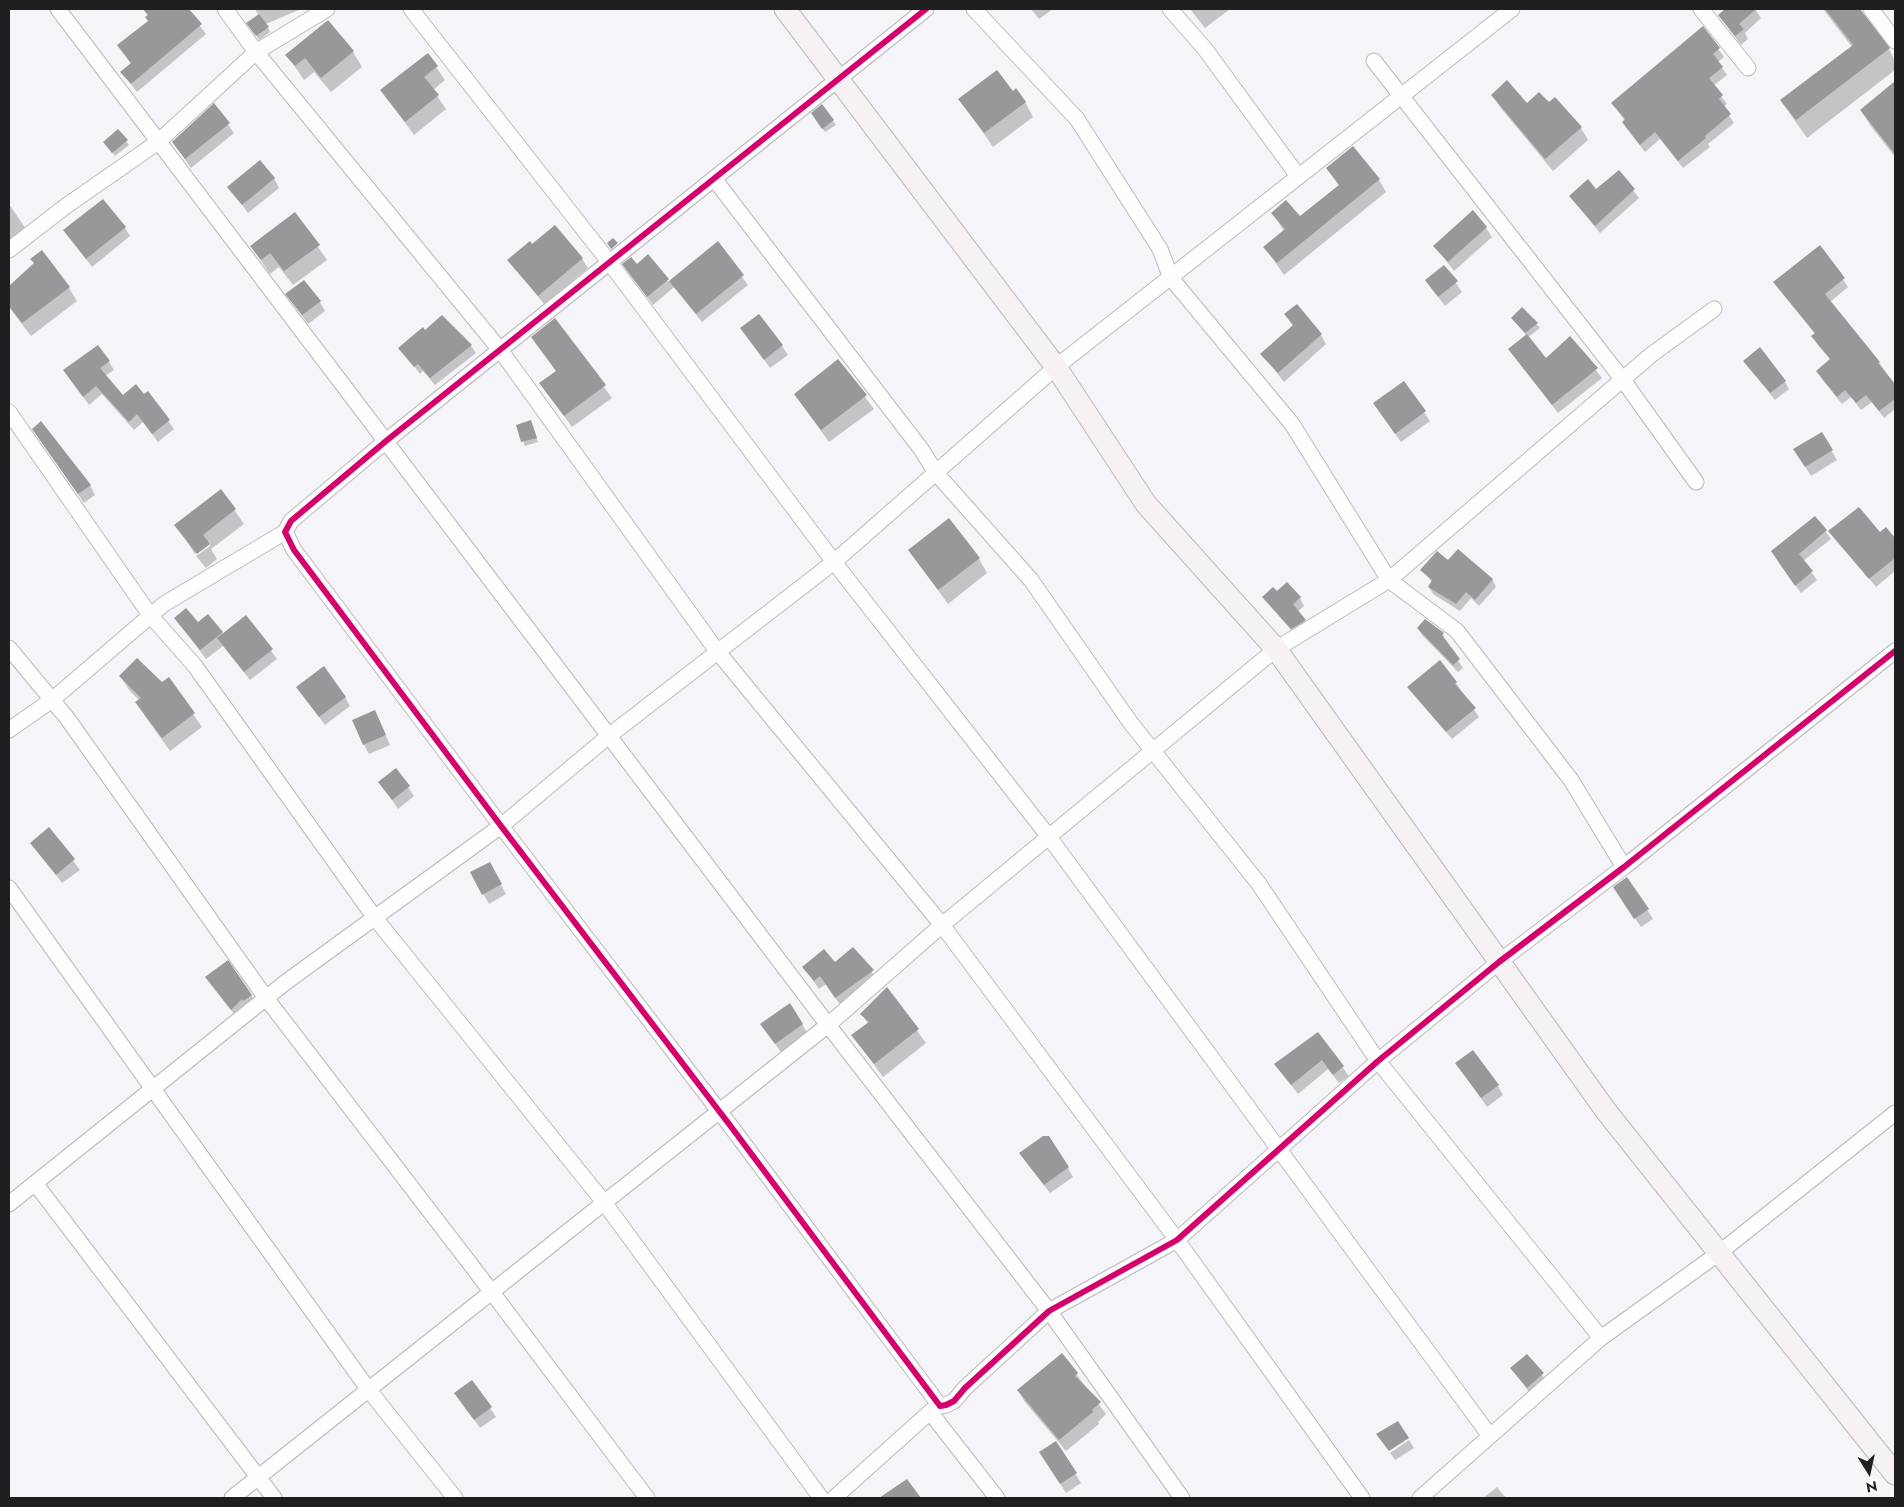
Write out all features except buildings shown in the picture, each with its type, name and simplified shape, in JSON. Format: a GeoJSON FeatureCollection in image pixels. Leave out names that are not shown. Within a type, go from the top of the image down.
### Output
{"type":"FeatureCollection","features":[{"type":"Feature","properties":{"kind":"street"},"geometry":{"type":"LineString","coordinates":[[58,9],[828,1025],[1049,1311],[1182,1498]]}},
{"type":"Feature","properties":{"kind":"street"},"geometry":{"type":"LineString","coordinates":[[225,9],[256,52],[500,351],[716,651],[942,924],[1177,1240],[1362,1498]]}},
{"type":"Feature","properties":{"kind":"street"},"geometry":{"type":"LineString","coordinates":[[9,250],[66,206],[158,142],[256,52],[326,9]]}},
{"type":"Feature","properties":{"kind":"street"},"geometry":{"type":"LineString","coordinates":[[411,9],[610,263],[834,562],[1049,837],[1490,1436]]}},
{"type":"Feature","properties":{"kind":"street"},"geometry":{"type":"LineString","coordinates":[[785,9],[1056,367],[1146,504],[1276,649],[1606,1111],[1895,1474]]}},
{"type":"Feature","properties":{"kind":"street"},"geometry":{"type":"LineString","coordinates":[[9,730],[52,700],[164,604],[285,532],[291,521],[386,441],[715,180],[926,9]]}},
{"type":"Feature","properties":{"kind":"street"},"geometry":{"type":"LineString","coordinates":[[974,9],[1077,119],[1160,249],[1171,278],[1292,424],[1389,580],[1457,631],[1571,780],[1624,868]]}},
{"type":"Feature","properties":{"kind":"street"},"geometry":{"type":"LineString","coordinates":[[1170,9],[1205,49],[1298,176]]}},
{"type":"Feature","properties":{"kind":"street"},"geometry":{"type":"LineString","coordinates":[[9,1204],[266,998],[501,826],[610,735],[716,651],[834,562],[1056,367],[1512,9]]}},
{"type":"Feature","properties":{"kind":"street"},"geometry":{"type":"LineString","coordinates":[[1701,9],[1748,68]]}},
{"type":"Feature","properties":{"kind":"street"},"geometry":{"type":"LineString","coordinates":[[1871,9],[1895,41]]}},
{"type":"Feature","properties":{"kind":"street"},"geometry":{"type":"LineString","coordinates":[[1374,61],[1623,380],[1696,482]]}},
{"type":"Feature","properties":{"kind":"street"},"geometry":{"type":"LineString","coordinates":[[715,180],[915,442],[936,473],[1031,580],[1130,722],[1259,884],[1378,1061],[1601,1338]]}},
{"type":"Feature","properties":{"kind":"street"},"geometry":{"type":"LineString","coordinates":[[232,1498],[603,1201],[828,1025],[942,924],[1276,649],[1389,580],[1651,355],[1714,309]]}},
{"type":"Feature","properties":{"kind":"street"},"geometry":{"type":"LineString","coordinates":[[9,412],[150,615],[195,666],[375,918],[603,1201],[821,1498]]}},
{"type":"Feature","properties":{"kind":"street"},"geometry":{"type":"LineString","coordinates":[[285,532],[294,550],[501,826],[718,1110],[935,1409],[997,1498]]}},
{"type":"Feature","properties":{"kind":"street"},"geometry":{"type":"LineString","coordinates":[[9,648],[73,726],[266,998],[647,1498]]}},
{"type":"Feature","properties":{"kind":"street"},"geometry":{"type":"LineString","coordinates":[[834,1498],[935,1409],[954,1401],[965,1388],[1049,1311],[1177,1240],[1378,1061],[1499,962],[1624,868],[1895,651]]}},
{"type":"Feature","properties":{"kind":"street"},"geometry":{"type":"LineString","coordinates":[[9,888],[368,1389],[456,1498]]}},
{"type":"Feature","properties":{"kind":"street"},"geometry":{"type":"LineString","coordinates":[[1420,1498],[1601,1338],[1719,1253],[1895,1113]]}},
{"type":"Feature","properties":{"kind":"street"},"geometry":{"type":"LineString","coordinates":[[35,1184],[274,1498]]}},
{"type":"Feature","properties":{"kind":"cycle path"},"geometry":{"type":"LineString","coordinates":[[926,9],[386,441],[291,521],[285,532],[294,550],[940,1406],[954,1401],[965,1388],[1049,1311],[1177,1240],[1378,1061],[1499,962],[1624,867],[1895,651]]}}]}
